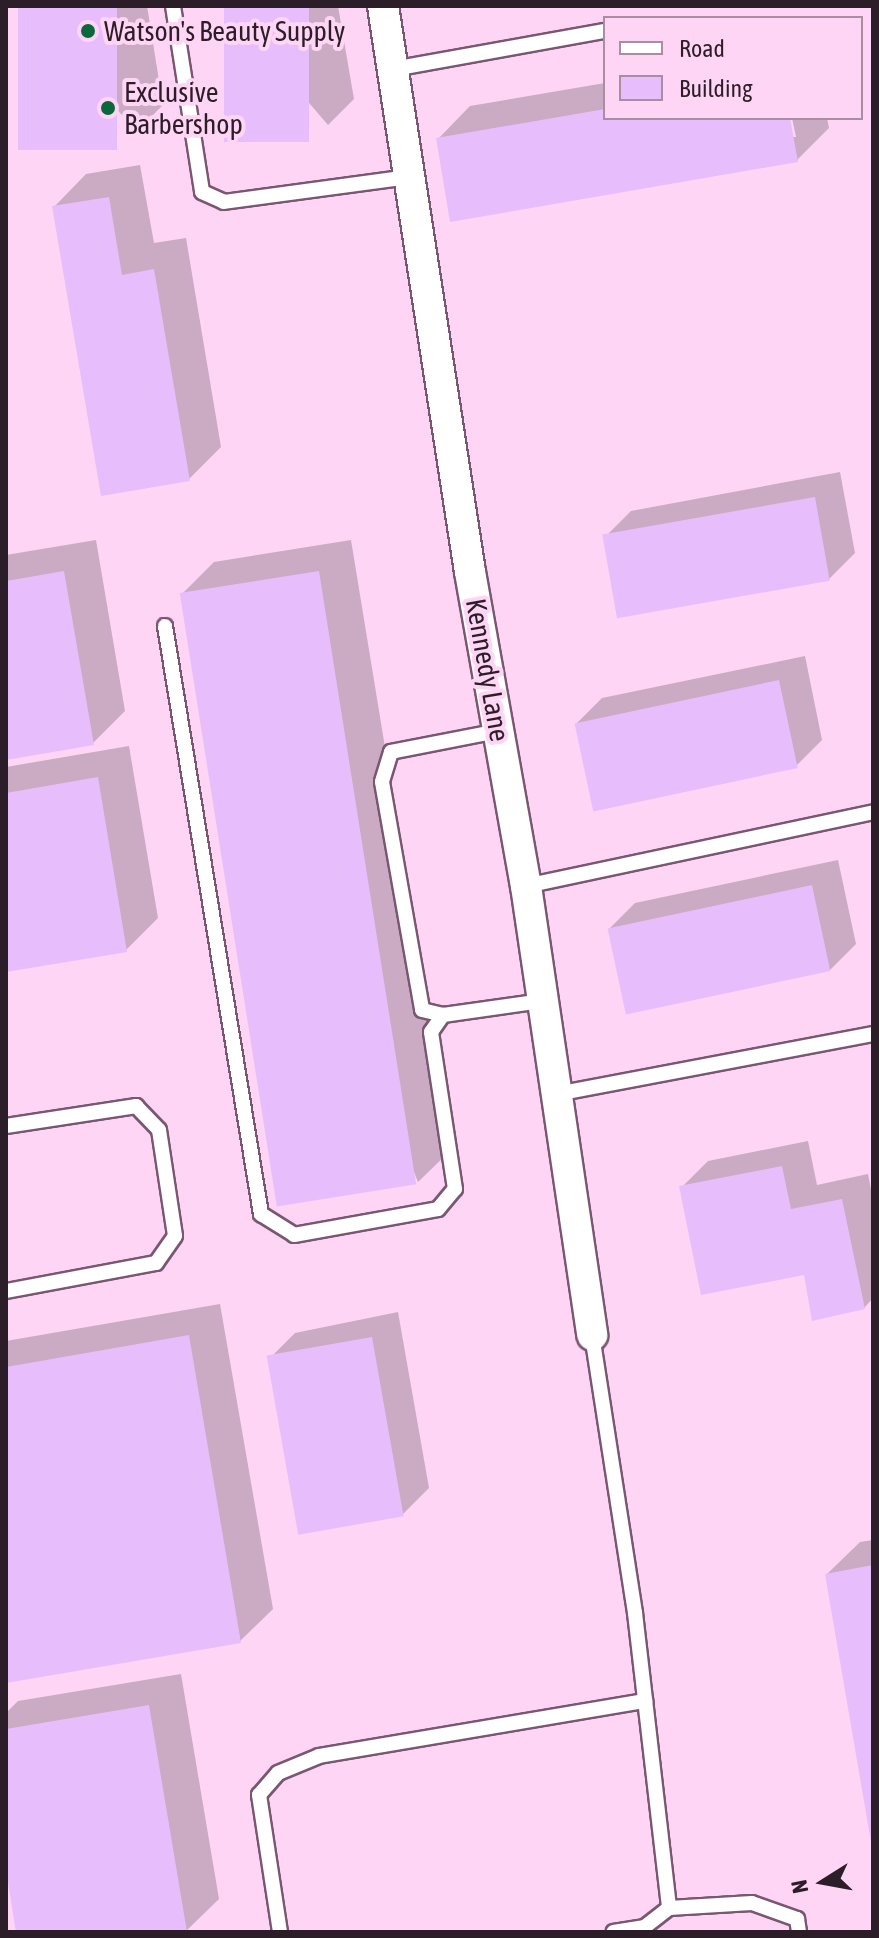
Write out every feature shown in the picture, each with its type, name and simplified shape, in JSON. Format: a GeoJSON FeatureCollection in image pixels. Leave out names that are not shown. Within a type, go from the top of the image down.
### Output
{"type":"FeatureCollection","features":[{"type":"Feature","properties":{"kind":"street","name":"Kennedy Lane"},"geometry":{"type":"LineString","coordinates":[[383,6],[498,731],[526,886],[592,1335]]}},
{"type":"Feature","properties":{"kind":"lane"},"geometry":{"type":"LineString","coordinates":[[173,6],[202,192],[224,202],[409,177]]}},
{"type":"Feature","properties":{"kind":"lane"},"geometry":{"type":"LineString","coordinates":[[393,69],[603,31]]}},
{"type":"Feature","properties":{"kind":"lane"},"geometry":{"type":"LineString","coordinates":[[165,626],[261,1214],[294,1235],[438,1209],[455,1189],[431,1032],[443,1015]]}},
{"type":"Feature","properties":{"kind":"lane"},"geometry":{"type":"LineString","coordinates":[[498,731],[391,752],[382,782],[422,1010],[443,1015],[541,1001]]}},
{"type":"Feature","properties":{"kind":"lane"},"geometry":{"type":"LineString","coordinates":[[526,886],[873,812]]}},
{"type":"Feature","properties":{"kind":"lane"},"geometry":{"type":"LineString","coordinates":[[556,1094],[873,1034]]}},
{"type":"Feature","properties":{"kind":"lane"},"geometry":{"type":"LineString","coordinates":[[6,1126],[136,1106],[159,1130],[175,1236],[156,1263],[6,1291]]}},
{"type":"Feature","properties":{"kind":"lane"},"geometry":{"type":"LineString","coordinates":[[592,1335],[645,1701],[669,1908]]}},
{"type":"Feature","properties":{"kind":"lane"},"geometry":{"type":"LineString","coordinates":[[280,1932],[259,1795],[278,1773],[319,1756],[645,1701]]}},
{"type":"Feature","properties":{"kind":"lane"},"geometry":{"type":"LineString","coordinates":[[613,1932],[646,1929],[669,1908],[752,1903],[797,1919],[799,1932]]}},
{"type":"Feature","properties":{"kind":"building"},"geometry":{"type":"Polygon","coordinates":[[[18,6],[117,6],[117,150],[18,150],[18,6]]]}},
{"type":"Feature","properties":{"kind":"building"},"geometry":{"type":"Polygon","coordinates":[[[224,6],[309,6],[309,142],[224,142],[224,6]]]}},
{"type":"Feature","properties":{"kind":"building"},"geometry":{"type":"Polygon","coordinates":[[[603,109],[603,120],[790,120],[798,162],[450,222],[436,138],[603,109]]]}},
{"type":"Feature","properties":{"kind":"building"},"geometry":{"type":"Polygon","coordinates":[[[109,197],[122,275],[154,269],[190,481],[101,496],[52,206],[109,197]]]}},
{"type":"Feature","properties":{"kind":"building"},"geometry":{"type":"Polygon","coordinates":[[[815,497],[830,581],[617,618],[602,535],[815,497]]]}},
{"type":"Feature","properties":{"kind":"building"},"geometry":{"type":"Polygon","coordinates":[[[64,571],[94,745],[6,760],[6,581],[64,571]]]}},
{"type":"Feature","properties":{"kind":"building"},"geometry":{"type":"Polygon","coordinates":[[[319,571],[416,1184],[277,1206],[180,593],[319,571]]]}},
{"type":"Feature","properties":{"kind":"building"},"geometry":{"type":"Polygon","coordinates":[[[779,680],[798,768],[593,811],[575,723],[779,680]]]}},
{"type":"Feature","properties":{"kind":"building"},"geometry":{"type":"Polygon","coordinates":[[[98,777],[127,952],[6,972],[6,793],[98,777]]]}},
{"type":"Feature","properties":{"kind":"building"},"geometry":{"type":"Polygon","coordinates":[[[812,885],[830,971],[626,1015],[608,928],[812,885]]]}},
{"type":"Feature","properties":{"kind":"building"},"geometry":{"type":"Polygon","coordinates":[[[782,1166],[791,1209],[842,1199],[865,1309],[812,1321],[804,1275],[701,1295],[679,1186],[782,1166]]]}},
{"type":"Feature","properties":{"kind":"building"},"geometry":{"type":"Polygon","coordinates":[[[189,1335],[241,1643],[6,1683],[6,1367],[189,1335]]]}},
{"type":"Feature","properties":{"kind":"building"},"geometry":{"type":"Polygon","coordinates":[[[372,1337],[404,1516],[298,1535],[267,1356],[372,1337]]]}},
{"type":"Feature","properties":{"kind":"building"},"geometry":{"type":"Polygon","coordinates":[[[873,1565],[873,1841],[871,1842],[825,1574],[873,1565]]]}},
{"type":"Feature","properties":{"kind":"building"},"geometry":{"type":"Polygon","coordinates":[[[149,1705],[187,1932],[16,1932],[6,1870],[6,1729],[149,1705]]]}},
{"type":"Feature","properties":{"kind":"place","name":"Watson's Beauty Supply"},"geometry":{"type":"Point","coordinates":[88,31]}},
{"type":"Feature","properties":{"kind":"place","name":"Exclusive Barbershop"},"geometry":{"type":"Point","coordinates":[108,108]}}]}
